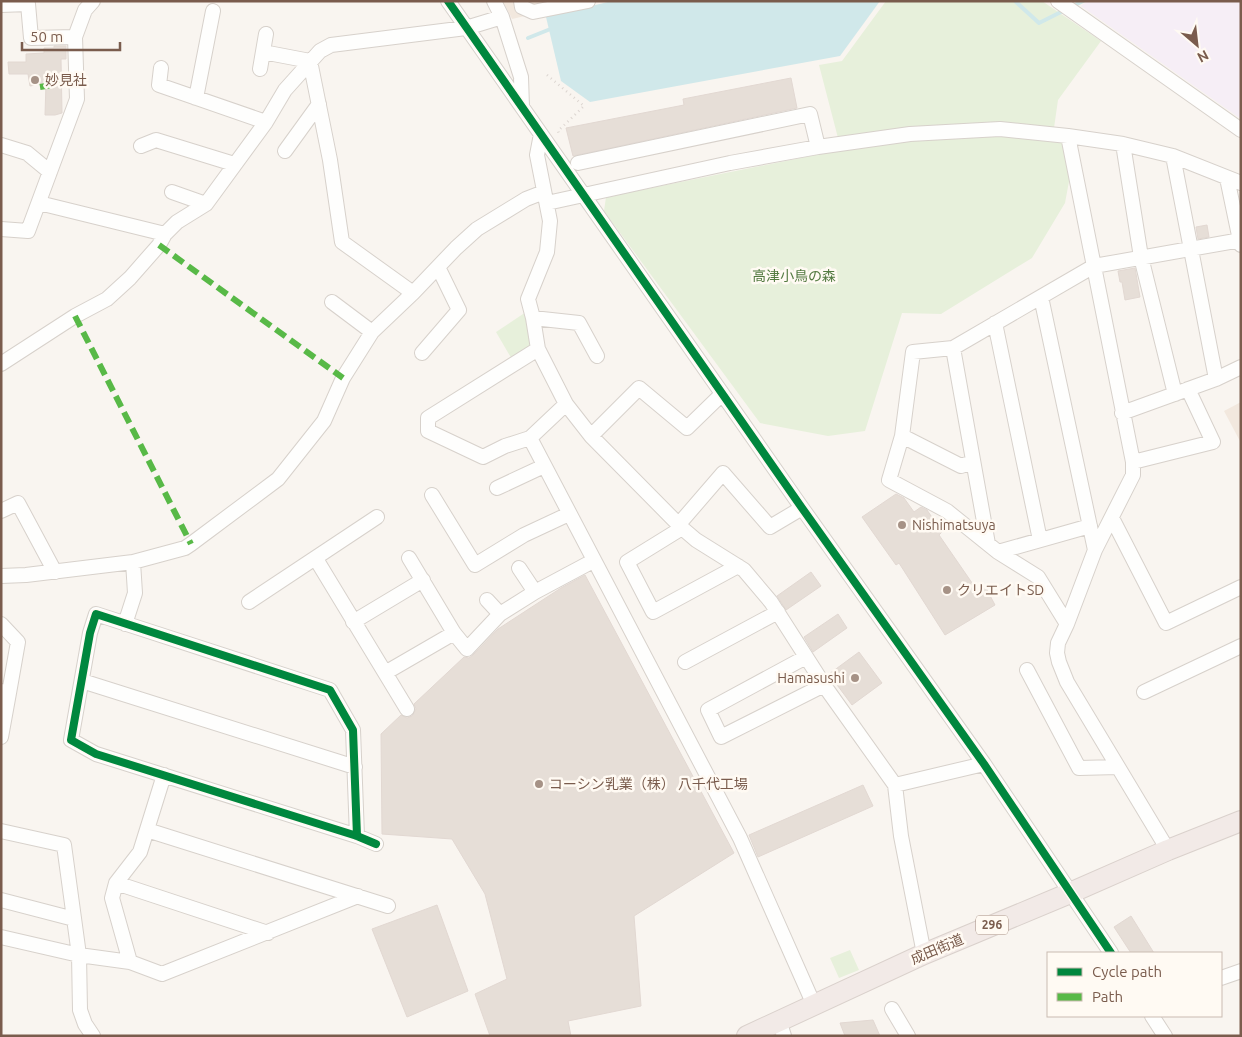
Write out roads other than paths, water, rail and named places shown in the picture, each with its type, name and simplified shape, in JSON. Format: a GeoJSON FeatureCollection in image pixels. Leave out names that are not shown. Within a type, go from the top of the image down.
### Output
{"type":"FeatureCollection","features":[{"type":"Feature","properties":{"kind":"highway","name":"成田街道"},"geometry":{"type":"LineString","coordinates":[[747,1036],[782,1028],[814,1005],[924,954],[1168,850],[1241,821]]}},
{"type":"Feature","properties":{"kind":"street"},"geometry":{"type":"LineString","coordinates":[[1,228],[28,231],[77,99],[76,38],[85,10],[93,1]]}},
{"type":"Feature","properties":{"kind":"street"},"geometry":{"type":"LineString","coordinates":[[448,1],[802,508],[984,764],[1110,952]]}},
{"type":"Feature","properties":{"kind":"street"},"geometry":{"type":"LineString","coordinates":[[494,1],[502,16],[521,78],[522,107]]}},
{"type":"Feature","properties":{"kind":"street"},"geometry":{"type":"LineString","coordinates":[[520,1],[522,7],[533,12],[588,1]]}},
{"type":"Feature","properties":{"kind":"street"},"geometry":{"type":"LineString","coordinates":[[1058,1],[1241,130]]}},
{"type":"Feature","properties":{"kind":"street"},"geometry":{"type":"LineString","coordinates":[[1,5],[28,4],[31,38],[76,38]]}},
{"type":"Feature","properties":{"kind":"street"},"geometry":{"type":"LineString","coordinates":[[196,98],[213,11]]}},
{"type":"Feature","properties":{"kind":"street"},"geometry":{"type":"LineString","coordinates":[[1,364],[75,316],[107,299],[130,278],[177,222],[206,204],[266,122],[285,90],[320,51],[331,45],[466,28],[502,16]]}},
{"type":"Feature","properties":{"kind":"street"},"geometry":{"type":"LineString","coordinates":[[260,69],[266,34]]}},
{"type":"Feature","properties":{"kind":"street"},"geometry":{"type":"LineString","coordinates":[[263,52],[310,61]]}},
{"type":"Feature","properties":{"kind":"street"},"geometry":{"type":"LineString","coordinates":[[310,61],[330,160],[342,242],[413,293]]}},
{"type":"Feature","properties":{"kind":"street"},"geometry":{"type":"LineString","coordinates":[[161,68],[159,85],[266,122]]}},
{"type":"Feature","properties":{"kind":"street"},"geometry":{"type":"LineString","coordinates":[[285,150],[319,104]]}},
{"type":"Feature","properties":{"kind":"street"},"geometry":{"type":"LineString","coordinates":[[578,163],[810,114],[818,147]]}},
{"type":"Feature","properties":{"kind":"street"},"geometry":{"type":"LineString","coordinates":[[1,576],[55,572],[133,562],[185,548],[278,479],[324,420],[343,378],[372,332],[477,228],[526,199],[583,194],[730,163],[818,147],[910,134],[1000,129],[1123,144],[1173,156],[1241,183]]}},
{"type":"Feature","properties":{"kind":"street"},"geometry":{"type":"LineString","coordinates":[[541,134],[537,155],[550,221],[547,252],[528,300],[538,349],[566,404],[591,436],[680,526],[696,540],[744,570],[771,602],[824,685],[896,785],[901,836],[924,954]]}},
{"type":"Feature","properties":{"kind":"street"},"geometry":{"type":"LineString","coordinates":[[1068,136],[1133,462],[1133,475],[1095,550],[1058,643],[1057,653],[1067,682],[1168,850]]}},
{"type":"Feature","properties":{"kind":"street"},"geometry":{"type":"LineString","coordinates":[[141,146],[156,140],[234,164]]}},
{"type":"Feature","properties":{"kind":"street"},"geometry":{"type":"LineString","coordinates":[[1123,144],[1141,257],[1182,391],[1213,442],[1133,462]]}},
{"type":"Feature","properties":{"kind":"street"},"geometry":{"type":"LineString","coordinates":[[1,145],[27,153],[50,172]]}},
{"type":"Feature","properties":{"kind":"street"},"geometry":{"type":"LineString","coordinates":[[1173,156],[1216,379]]}},
{"type":"Feature","properties":{"kind":"street"},"geometry":{"type":"LineString","coordinates":[[1067,624],[1038,577],[993,548],[947,512],[890,480],[902,436],[913,352],[953,348],[1094,266],[1240,242],[1227,178]]}},
{"type":"Feature","properties":{"kind":"street"},"geometry":{"type":"LineString","coordinates":[[172,192],[206,204]]}},
{"type":"Feature","properties":{"kind":"street"},"geometry":{"type":"LineString","coordinates":[[39,202],[165,234]]}},
{"type":"Feature","properties":{"kind":"street"},"geometry":{"type":"LineString","coordinates":[[422,353],[459,310],[438,267]]}},
{"type":"Feature","properties":{"kind":"street"},"geometry":{"type":"LineString","coordinates":[[1041,297],[1095,550]]}},
{"type":"Feature","properties":{"kind":"street"},"geometry":{"type":"LineString","coordinates":[[332,302],[372,332]]}},
{"type":"Feature","properties":{"kind":"street"},"geometry":{"type":"LineString","coordinates":[[533,318],[579,323],[597,356]]}},
{"type":"Feature","properties":{"kind":"street"},"geometry":{"type":"LineString","coordinates":[[995,324],[1040,540]]}},
{"type":"Feature","properties":{"kind":"street"},"geometry":{"type":"LineString","coordinates":[[953,348],[973,462],[993,548]]}},
{"type":"Feature","properties":{"kind":"street"},"geometry":{"type":"LineString","coordinates":[[538,349],[428,418],[428,431],[483,457],[505,446],[530,438],[566,404]]}},
{"type":"Feature","properties":{"kind":"street"},"geometry":{"type":"LineString","coordinates":[[1122,413],[1216,379],[1241,367]]}},
{"type":"Feature","properties":{"kind":"street"},"geometry":{"type":"LineString","coordinates":[[591,436],[639,388],[687,428],[722,394]]}},
{"type":"Feature","properties":{"kind":"street"},"geometry":{"type":"LineString","coordinates":[[902,436],[961,466],[973,462]]}},
{"type":"Feature","properties":{"kind":"street"},"geometry":{"type":"LineString","coordinates":[[530,438],[740,838],[814,1005]]}},
{"type":"Feature","properties":{"kind":"street"},"geometry":{"type":"LineString","coordinates":[[497,488],[544,466]]}},
{"type":"Feature","properties":{"kind":"street"},"geometry":{"type":"LineString","coordinates":[[738,566],[653,612],[627,562],[680,526],[723,473],[770,527],[802,508]]}},
{"type":"Feature","properties":{"kind":"street"},"geometry":{"type":"LineString","coordinates":[[432,495],[475,565],[524,535],[569,514]]}},
{"type":"Feature","properties":{"kind":"street"},"geometry":{"type":"LineString","coordinates":[[1,511],[18,503],[55,572]]}},
{"type":"Feature","properties":{"kind":"street"},"geometry":{"type":"LineString","coordinates":[[249,602],[376,517]]}},
{"type":"Feature","properties":{"kind":"street"},"geometry":{"type":"LineString","coordinates":[[1112,518],[1166,623],[1241,587]]}},
{"type":"Feature","properties":{"kind":"street"},"geometry":{"type":"LineString","coordinates":[[993,548],[1040,540],[1090,526]]}},
{"type":"Feature","properties":{"kind":"street"},"geometry":{"type":"LineString","coordinates":[[316,558],[407,709]]}},
{"type":"Feature","properties":{"kind":"street"},"geometry":{"type":"LineString","coordinates":[[410,558],[454,633],[467,649],[500,614],[535,592],[593,561]]}},
{"type":"Feature","properties":{"kind":"street"},"geometry":{"type":"LineString","coordinates":[[125,624],[135,593],[133,562]]}},
{"type":"Feature","properties":{"kind":"street"},"geometry":{"type":"LineString","coordinates":[[519,568],[535,592]]}},
{"type":"Feature","properties":{"kind":"street"},"geometry":{"type":"LineString","coordinates":[[353,622],[422,580]]}},
{"type":"Feature","properties":{"kind":"street"},"geometry":{"type":"LineString","coordinates":[[487,600],[500,614]]}},
{"type":"Feature","properties":{"kind":"street"},"geometry":{"type":"LineString","coordinates":[[685,662],[778,612]]}},
{"type":"Feature","properties":{"kind":"street"},"geometry":{"type":"LineString","coordinates":[[357,836],[353,730],[330,690],[96,614],[90,633],[71,740],[96,754],[357,836],[376,844]]}},
{"type":"Feature","properties":{"kind":"street"},"geometry":{"type":"LineString","coordinates":[[1,624],[18,642],[5,692],[1,737]]}},
{"type":"Feature","properties":{"kind":"street"},"geometry":{"type":"LineString","coordinates":[[385,673],[454,633]]}},
{"type":"Feature","properties":{"kind":"street"},"geometry":{"type":"LineString","coordinates":[[1144,692],[1241,646]]}},
{"type":"Feature","properties":{"kind":"street"},"geometry":{"type":"LineString","coordinates":[[806,657],[708,710],[721,737],[824,685]]}},
{"type":"Feature","properties":{"kind":"street"},"geometry":{"type":"LineString","coordinates":[[1027,670],[1078,768],[1118,766]]}},
{"type":"Feature","properties":{"kind":"street"},"geometry":{"type":"LineString","coordinates":[[82,681],[355,768]]}},
{"type":"Feature","properties":{"kind":"street"},"geometry":{"type":"LineString","coordinates":[[896,785],[984,764]]}},
{"type":"Feature","properties":{"kind":"street"},"geometry":{"type":"LineString","coordinates":[[130,962],[112,898],[116,883],[140,852],[164,775]]}},
{"type":"Feature","properties":{"kind":"street"},"geometry":{"type":"LineString","coordinates":[[147,830],[388,906]]}},
{"type":"Feature","properties":{"kind":"street"},"geometry":{"type":"LineString","coordinates":[[1,831],[64,845],[78,955],[80,1010],[85,1024],[93,1036]]}},
{"type":"Feature","properties":{"kind":"street"},"geometry":{"type":"LineString","coordinates":[[116,883],[268,932]]}},
{"type":"Feature","properties":{"kind":"street"},"geometry":{"type":"LineString","coordinates":[[1,937],[78,955],[130,962],[162,974],[358,896]]}},
{"type":"Feature","properties":{"kind":"street"},"geometry":{"type":"LineString","coordinates":[[1,900],[74,919]]}},
{"type":"Feature","properties":{"kind":"street"},"geometry":{"type":"LineString","coordinates":[[1222,978],[1240,972]]}},
{"type":"Feature","properties":{"kind":"street"},"geometry":{"type":"LineString","coordinates":[[892,1009],[908,1036]]}},
{"type":"Feature","properties":{"kind":"street"},"geometry":{"type":"LineString","coordinates":[[1153,1017],[1165,1036]]}},
{"type":"Feature","properties":{"kind":"water"},"geometry":{"type":"Polygon","coordinates":[[[612,1],[880,1],[840,56],[590,102],[561,81],[546,17],[612,1]]]}},
{"type":"Feature","properties":{"kind":"waterway"},"geometry":{"type":"LineString","coordinates":[[1015,1],[1039,23],[1065,10]]}},
{"type":"Feature","properties":{"kind":"waterway"},"geometry":{"type":"LineString","coordinates":[[1071,7],[1083,1]]}},
{"type":"Feature","properties":{"kind":"waterway"},"geometry":{"type":"LineString","coordinates":[[528,38],[553,28]]}},
{"type":"Feature","properties":{"kind":"place","name":"妙見社"},"geometry":{"type":"Point","coordinates":[35,80]}},
{"type":"Feature","properties":{"kind":"place","name":"Nishimatsuya"},"geometry":{"type":"Point","coordinates":[902,525]}},
{"type":"Feature","properties":{"kind":"place","name":"クリエイトSD"},"geometry":{"type":"Point","coordinates":[947,590]}},
{"type":"Feature","properties":{"kind":"place","name":"Hamasushi"},"geometry":{"type":"Point","coordinates":[855,678]}},
{"type":"Feature","properties":{"kind":"place","name":"コーシン乳業（株） 八千代工場"},"geometry":{"type":"Point","coordinates":[539,784]}},
{"type":"Feature","properties":{"kind":"park label","name":"高津小鳥の森"},"geometry":{"type":"Point","coordinates":[794,276]}}]}
